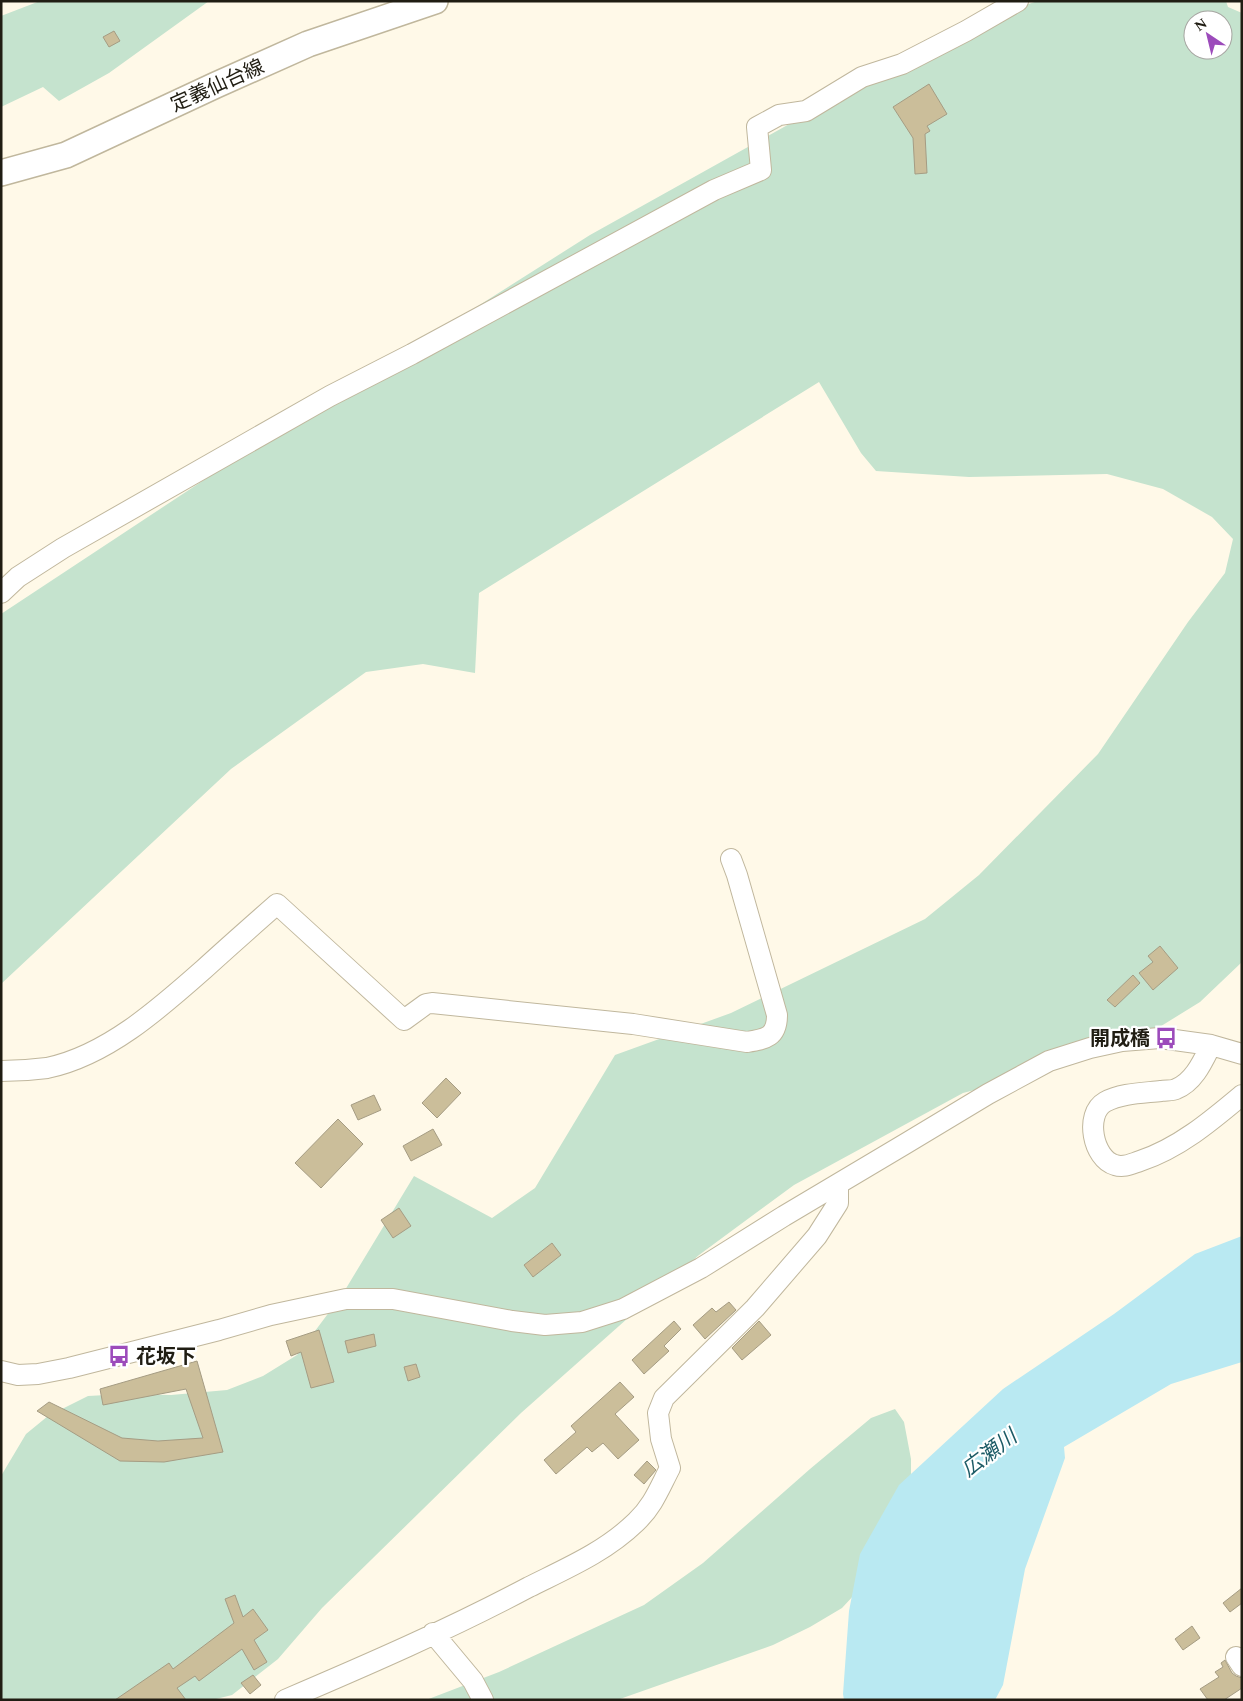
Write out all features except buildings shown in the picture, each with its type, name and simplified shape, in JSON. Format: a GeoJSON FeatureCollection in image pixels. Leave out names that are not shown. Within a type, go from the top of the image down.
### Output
{"type":"FeatureCollection","features":[{"type":"Feature","properties":{"kind":"main road","name":"定義仙台線"},"geometry":{"type":"LineString","coordinates":[[1,173],[66,155],[308,44],[435,1]]}},
{"type":"Feature","properties":{"kind":"street"},"geometry":{"type":"LineString","coordinates":[[1,593],[18,577],[63,548],[330,396],[412,354],[714,190],[761,170],[757,127],[779,115],[806,111],[862,77],[902,64],[966,31],[1018,1]]}},
{"type":"Feature","properties":{"kind":"street"},"geometry":{"type":"LineString","coordinates":[[1,1071],[46,1068],[86,1054],[108,1043],[136,1025],[168,1000],[277,904],[404,1020],[426,1004],[432,1003],[632,1024],[747,1042],[763,1040],[774,1032],[777,1025],[777,1014],[737,875],[730,859]]}},
{"type":"Feature","properties":{"kind":"street"},"geometry":{"type":"LineString","coordinates":[[1,1371],[18,1375],[38,1374],[69,1368],[271,1315],[346,1299],[393,1299],[512,1321],[545,1325],[582,1322],[623,1309],[701,1268],[988,1094],[1049,1061],[1090,1048],[1122,1041],[1160,1038],[1211,1045],[1242,1054]]}},
{"type":"Feature","properties":{"kind":"street"},"geometry":{"type":"LineString","coordinates":[[1211,1045],[1195,1075],[1177,1089],[1123,1096],[1104,1102],[1095,1115],[1093,1134],[1098,1150],[1108,1163],[1122,1167],[1149,1158],[1175,1146],[1242,1095]]}},
{"type":"Feature","properties":{"kind":"street"},"geometry":{"type":"LineString","coordinates":[[284,1700],[354,1671],[494,1606],[594,1555],[619,1537],[651,1506],[670,1468],[661,1438],[658,1413],[664,1398],[755,1308],[817,1236],[838,1203],[838,1185]]}},
{"type":"Feature","properties":{"kind":"street"},"geometry":{"type":"LineString","coordinates":[[433,1634],[473,1681],[483,1700]]}},
{"type":"Feature","properties":{"kind":"green space"},"geometry":{"type":"Polygon","coordinates":[[[40,1],[209,1],[109,73],[59,101],[43,87],[1,107],[1,16],[40,1]]]}},
{"type":"Feature","properties":{"kind":"green space"},"geometry":{"type":"Polygon","coordinates":[[[1038,1],[1226,1],[1228,7],[1242,13],[1242,962],[1200,1002],[1145,1036],[1122,1041],[1071,1065],[963,1093],[794,1185],[699,1255],[521,1413],[322,1608],[278,1659],[232,1695],[212,1700],[1,1700],[1,1476],[26,1434],[48,1416],[88,1396],[124,1394],[171,1395],[227,1390],[263,1376],[297,1355],[342,1295],[414,1176],[492,1218],[535,1188],[615,1055],[731,1013],[925,919],[979,875],[1098,754],[1188,622],[1225,573],[1233,539],[1212,517],[1163,489],[1107,474],[969,477],[876,471],[861,453],[819,382],[479,593],[475,673],[423,664],[366,672],[231,769],[1,984],[1,614],[210,476],[590,235],[974,21],[1038,1]]]}},
{"type":"Feature","properties":{"kind":"green space"},"geometry":{"type":"Polygon","coordinates":[[[895,1409],[904,1422],[911,1459],[911,1498],[893,1553],[842,1608],[810,1627],[773,1645],[617,1700],[426,1700],[499,1672],[644,1605],[703,1563],[871,1418],[895,1409]]]}},
{"type":"Feature","properties":{"kind":"water","name":"広瀬川"},"geometry":{"type":"Polygon","coordinates":[[[1242,1236],[1242,1362],[1171,1384],[1064,1447],[1065,1458],[1025,1569],[1003,1685],[995,1700],[844,1700],[849,1611],[860,1554],[899,1485],[1003,1389],[1114,1314],[1195,1254],[1242,1236]]]}},
{"type":"Feature","properties":{"kind":"place","name":"開成橋"},"geometry":{"type":"Point","coordinates":[1166,1038]}},
{"type":"Feature","properties":{"kind":"place","name":"花坂下"},"geometry":{"type":"Point","coordinates":[119,1356]}}]}
